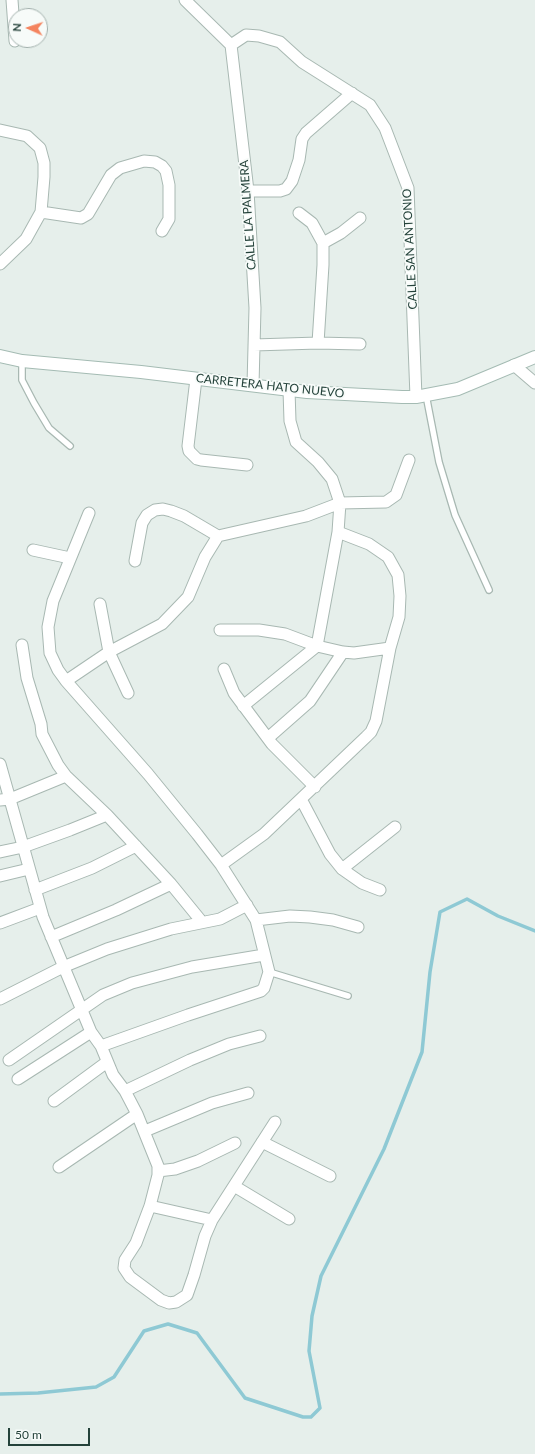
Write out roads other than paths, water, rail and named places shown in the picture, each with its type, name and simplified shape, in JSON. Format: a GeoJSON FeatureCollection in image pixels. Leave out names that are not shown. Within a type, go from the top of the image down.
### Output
{"type":"FeatureCollection","features":[{"type":"Feature","properties":{"kind":"main road","name":"CARRETERA HATO NUEVO"},"geometry":{"type":"LineString","coordinates":[[0,356],[22,361],[289,390],[402,397],[421,396],[458,389],[535,357]]}},
{"type":"Feature","properties":{"kind":"street"},"geometry":{"type":"LineString","coordinates":[[185,0],[231,45]]}},
{"type":"Feature","properties":{"kind":"street","name":"CALLE SAN ANTONIO"},"geometry":{"type":"LineString","coordinates":[[231,45],[246,36],[259,36],[280,42],[302,62],[352,92],[370,105],[385,128],[408,188],[421,396]]}},
{"type":"Feature","properties":{"kind":"street","name":"CALLE LA PALMERA"},"geometry":{"type":"LineString","coordinates":[[231,45],[248,191],[255,308],[253,385]]}},
{"type":"Feature","properties":{"kind":"street"},"geometry":{"type":"LineString","coordinates":[[248,191],[280,191],[286,189],[292,181],[299,160],[302,139],[306,133],[352,92]]}},
{"type":"Feature","properties":{"kind":"street"},"geometry":{"type":"LineString","coordinates":[[0,130],[27,136],[40,148],[44,163],[40,212],[26,239],[0,264]]}},
{"type":"Feature","properties":{"kind":"street"},"geometry":{"type":"LineString","coordinates":[[40,212],[81,218],[88,214],[111,175],[120,168],[144,161],[155,162],[162,166],[166,171],[169,185],[169,219],[162,231]]}},
{"type":"Feature","properties":{"kind":"street"},"geometry":{"type":"LineString","coordinates":[[299,213],[312,222],[323,244],[318,343]]}},
{"type":"Feature","properties":{"kind":"street"},"geometry":{"type":"LineString","coordinates":[[323,244],[341,233],[360,218]]}},
{"type":"Feature","properties":{"kind":"street"},"geometry":{"type":"LineString","coordinates":[[254,345],[318,343],[360,344]]}},
{"type":"Feature","properties":{"kind":"street"},"geometry":{"type":"LineString","coordinates":[[514,365],[535,383]]}},
{"type":"Feature","properties":{"kind":"street"},"geometry":{"type":"LineString","coordinates":[[196,379],[188,446],[190,451],[196,459],[247,465]]}},
{"type":"Feature","properties":{"kind":"street"},"geometry":{"type":"LineString","coordinates":[[243,706],[317,646],[338,532],[340,504],[332,479],[318,462],[296,442],[290,421],[289,390]]}},
{"type":"Feature","properties":{"kind":"street"},"geometry":{"type":"LineString","coordinates":[[135,561],[142,523],[147,515],[155,510],[163,509],[172,511],[184,516],[218,536],[306,516],[340,504],[386,502],[396,495],[409,460]]}},
{"type":"Feature","properties":{"kind":"street"},"geometry":{"type":"LineString","coordinates":[[89,512],[53,601],[48,627],[50,653],[58,670],[66,681],[153,780],[221,866],[256,920],[269,972],[264,988],[261,992],[188,1015],[101,1046]]}},
{"type":"Feature","properties":{"kind":"street"},"geometry":{"type":"LineString","coordinates":[[221,866],[264,834],[371,732],[376,721],[390,648],[399,618],[400,596],[398,575],[388,557],[369,544],[338,532]]}},
{"type":"Feature","properties":{"kind":"street"},"geometry":{"type":"LineString","coordinates":[[66,681],[109,652],[162,624],[188,596],[205,557],[218,536]]}},
{"type":"Feature","properties":{"kind":"street"},"geometry":{"type":"LineString","coordinates":[[33,550],[70,558]]}},
{"type":"Feature","properties":{"kind":"street"},"geometry":{"type":"LineString","coordinates":[[100,604],[109,652],[128,692]]}},
{"type":"Feature","properties":{"kind":"street"},"geometry":{"type":"LineString","coordinates":[[220,630],[259,630],[286,634],[317,646],[343,652],[354,653],[390,648]]}},
{"type":"Feature","properties":{"kind":"street"},"geometry":{"type":"LineString","coordinates":[[22,645],[27,678],[41,724],[42,734],[58,765],[66,776],[107,815],[171,884],[202,922]]}},
{"type":"Feature","properties":{"kind":"street"},"geometry":{"type":"LineString","coordinates":[[268,738],[310,701],[343,652]]}},
{"type":"Feature","properties":{"kind":"street"},"geometry":{"type":"LineString","coordinates":[[224,669],[234,693],[243,706],[268,738],[314,787]]}},
{"type":"Feature","properties":{"kind":"street"},"geometry":{"type":"LineString","coordinates":[[0,764],[5,800],[23,847],[40,908],[51,937],[91,1032],[101,1046],[113,1075],[125,1091],[145,1131],[158,1171],[150,1206],[136,1243],[126,1260],[124,1268],[130,1277],[161,1300],[169,1303],[176,1302],[186,1295],[194,1275],[205,1236],[212,1220],[275,1122]]}},
{"type":"Feature","properties":{"kind":"street"},"geometry":{"type":"LineString","coordinates":[[5,800],[66,776]]}},
{"type":"Feature","properties":{"kind":"street"},"geometry":{"type":"LineString","coordinates":[[301,799],[330,854],[342,869],[362,883],[380,890]]}},
{"type":"Feature","properties":{"kind":"street"},"geometry":{"type":"LineString","coordinates":[[0,852],[23,847],[107,815]]}},
{"type":"Feature","properties":{"kind":"street"},"geometry":{"type":"LineString","coordinates":[[342,869],[395,828]]}},
{"type":"Feature","properties":{"kind":"street"},"geometry":{"type":"LineString","coordinates":[[35,890],[92,868],[136,846]]}},
{"type":"Feature","properties":{"kind":"street"},"geometry":{"type":"LineString","coordinates":[[0,876],[29,869]]}},
{"type":"Feature","properties":{"kind":"street"},"geometry":{"type":"LineString","coordinates":[[51,937],[116,910],[171,884]]}},
{"type":"Feature","properties":{"kind":"street"},"geometry":{"type":"LineString","coordinates":[[0,999],[63,967],[107,949],[171,929],[220,919],[246,905]]}},
{"type":"Feature","properties":{"kind":"street"},"geometry":{"type":"LineString","coordinates":[[0,923],[40,908]]}},
{"type":"Feature","properties":{"kind":"street"},"geometry":{"type":"LineString","coordinates":[[256,920],[290,916],[333,920],[358,927]]}},
{"type":"Feature","properties":{"kind":"street"},"geometry":{"type":"LineString","coordinates":[[9,1060],[103,995],[132,983],[192,967],[264,955]]}},
{"type":"Feature","properties":{"kind":"street"},"geometry":{"type":"LineString","coordinates":[[18,1079],[91,1032]]}},
{"type":"Feature","properties":{"kind":"street"},"geometry":{"type":"LineString","coordinates":[[125,1091],[190,1060],[229,1044],[260,1036]]}},
{"type":"Feature","properties":{"kind":"street"},"geometry":{"type":"LineString","coordinates":[[54,1101],[107,1062]]}},
{"type":"Feature","properties":{"kind":"street"},"geometry":{"type":"LineString","coordinates":[[145,1131],[212,1103],[248,1093]]}},
{"type":"Feature","properties":{"kind":"street"},"geometry":{"type":"LineString","coordinates":[[59,1167],[137,1114]]}},
{"type":"Feature","properties":{"kind":"street"},"geometry":{"type":"LineString","coordinates":[[262,1142],[330,1176]]}},
{"type":"Feature","properties":{"kind":"street"},"geometry":{"type":"LineString","coordinates":[[158,1171],[175,1169],[198,1162],[235,1143]]}},
{"type":"Feature","properties":{"kind":"street"},"geometry":{"type":"LineString","coordinates":[[234,1186],[289,1220]]}},
{"type":"Feature","properties":{"kind":"street"},"geometry":{"type":"LineString","coordinates":[[150,1206],[212,1220]]}},
{"type":"Feature","properties":{"kind":"lane"},"geometry":{"type":"LineString","coordinates":[[22,361],[22,380],[34,403],[49,428],[70,446]]}},
{"type":"Feature","properties":{"kind":"lane"},"geometry":{"type":"LineString","coordinates":[[421,396],[455,515],[490,590]]}},
{"type":"Feature","properties":{"kind":"lane"},"geometry":{"type":"LineString","coordinates":[[269,972],[348,996]]}},
{"type":"Feature","properties":{"kind":"waterway"},"geometry":{"type":"LineString","coordinates":[[0,1394],[38,1393],[96,1387],[114,1377],[144,1331],[168,1324],[197,1333],[245,1398],[303,1417],[311,1417],[320,1408],[309,1351],[312,1316],[321,1276],[384,1149],[422,1052],[430,972],[440,912],[467,899],[498,916],[535,931]]}}]}
